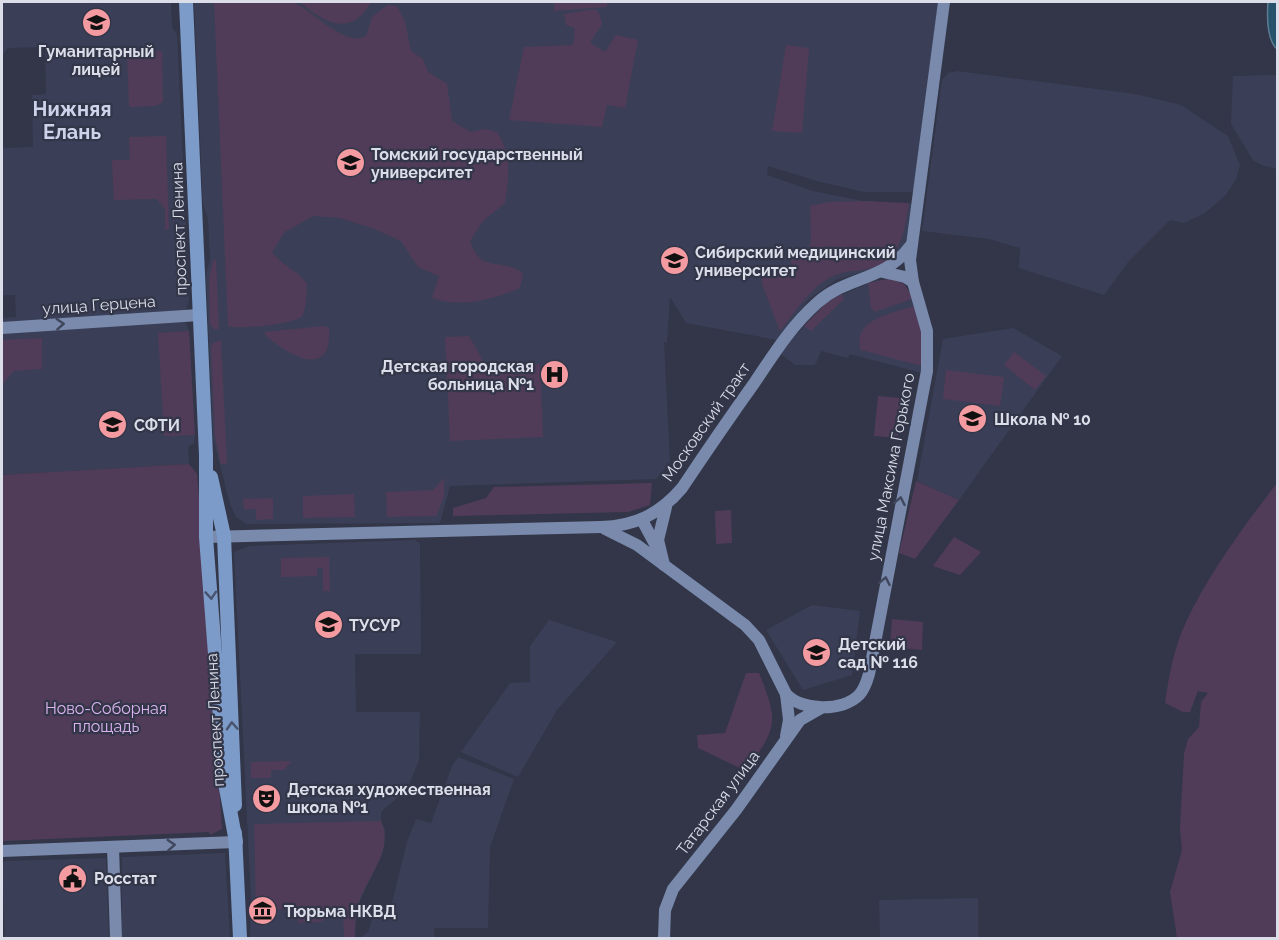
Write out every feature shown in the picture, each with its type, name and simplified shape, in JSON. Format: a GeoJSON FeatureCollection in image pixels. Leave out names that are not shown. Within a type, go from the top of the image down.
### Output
{"type":"FeatureCollection","features":[{"type":"Feature","properties":{"kind":"main road","name":"проспект Ленина"},"geometry":{"type":"LineString","coordinates":[[186,2],[206,455],[206,537],[225,783],[236,842]]}},
{"type":"Feature","properties":{"kind":"main road"},"geometry":{"type":"LineString","coordinates":[[912,244],[944,2]]}},
{"type":"Feature","properties":{"kind":"main road","name":"Московский тракт"},"geometry":{"type":"LineString","coordinates":[[206,537],[601,527],[639,521],[666,507],[682,488],[777,350],[814,305],[835,290],[883,272],[903,257],[912,244]]}},
{"type":"Feature","properties":{"kind":"main road","name":"улица Максима Горького"},"geometry":{"type":"LineString","coordinates":[[828,706],[849,701],[860,695],[869,674],[927,371],[927,331],[910,271],[912,244]]}},
{"type":"Feature","properties":{"kind":"main road"},"geometry":{"type":"LineString","coordinates":[[883,272],[905,277],[913,282]]}},
{"type":"Feature","properties":{"kind":"main road","name":"улица Герцена"},"geometry":{"type":"LineString","coordinates":[[2,328],[199,315]]}},
{"type":"Feature","properties":{"kind":"main road","name":"проспект Ленина"},"geometry":{"type":"LineString","coordinates":[[206,455],[224,536],[240,939]]}},
{"type":"Feature","properties":{"kind":"main road"},"geometry":{"type":"LineString","coordinates":[[662,560],[659,530],[666,507]]}},
{"type":"Feature","properties":{"kind":"main road"},"geometry":{"type":"LineString","coordinates":[[639,521],[662,560]]}},
{"type":"Feature","properties":{"kind":"main road"},"geometry":{"type":"LineString","coordinates":[[637,545],[632,534],[639,521]]}},
{"type":"Feature","properties":{"kind":"main road"},"geometry":{"type":"LineString","coordinates":[[601,527],[662,560],[753,633],[800,720]]}},
{"type":"Feature","properties":{"kind":"main road"},"geometry":{"type":"LineString","coordinates":[[786,694],[803,706],[828,706]]}},
{"type":"Feature","properties":{"kind":"main road"},"geometry":{"type":"LineString","coordinates":[[785,740],[789,720],[786,694]]}},
{"type":"Feature","properties":{"kind":"main road","name":"Татарская улица"},"geometry":{"type":"LineString","coordinates":[[664,939],[665,910],[672,889],[736,810],[800,720],[828,706]]}},
{"type":"Feature","properties":{"kind":"main road"},"geometry":{"type":"LineString","coordinates":[[2,851],[236,842]]}},
{"type":"Feature","properties":{"kind":"main road"},"geometry":{"type":"LineString","coordinates":[[113,848],[116,939]]}},
{"type":"Feature","properties":{"kind":"shaded area"},"geometry":{"type":"Polygon","coordinates":[[[2,2],[171,2],[172,27],[177,35],[188,267],[189,301],[186,310],[2,323],[2,318],[16,317],[15,295],[2,295],[2,148],[33,147],[32,95],[46,94],[45,47],[8,48],[2,55],[2,2]]]}},
{"type":"Feature","properties":{"kind":"shaded area"},"geometry":{"type":"Polygon","coordinates":[[[194,2],[938,2],[915,192],[864,192],[768,166],[767,175],[813,191],[863,201],[914,204],[903,248],[879,267],[836,280],[809,299],[777,340],[686,323],[670,297],[667,342],[664,342],[670,462],[656,479],[450,486],[440,523],[246,524],[236,517],[230,504],[213,438],[206,274],[210,260],[208,219],[203,205],[194,2]]]}},
{"type":"Feature","properties":{"kind":"shaded area"},"geometry":{"type":"Polygon","coordinates":[[[1268,2],[1277,2],[1277,49],[1269,33],[1268,2]]]}},
{"type":"Feature","properties":{"kind":"shaded area"},"geometry":{"type":"Polygon","coordinates":[[[957,71],[1135,94],[1181,105],[1228,136],[1240,165],[1236,179],[1226,195],[1205,213],[1184,223],[1170,220],[1129,261],[1104,295],[1019,268],[1020,248],[989,239],[922,231],[942,80],[948,73],[957,71]]]}},
{"type":"Feature","properties":{"kind":"shaded area"},"geometry":{"type":"Polygon","coordinates":[[[1278,75],[1277,169],[1253,160],[1231,124],[1233,76],[1278,75]]]}},
{"type":"Feature","properties":{"kind":"shaded area"},"geometry":{"type":"Polygon","coordinates":[[[877,280],[903,283],[917,305],[922,373],[850,354],[848,358],[821,351],[815,365],[795,365],[780,353],[832,299],[877,280]]]}},
{"type":"Feature","properties":{"kind":"shaded area"},"geometry":{"type":"Polygon","coordinates":[[[185,321],[189,331],[195,435],[194,443],[188,447],[189,464],[2,475],[2,331],[185,321]]]}},
{"type":"Feature","properties":{"kind":"shaded area","name":"Школа № 10"},"geometry":{"type":"Polygon","coordinates":[[[1013,328],[1062,356],[959,500],[917,481],[943,339],[1013,328]]]}},
{"type":"Feature","properties":{"kind":"shaded area"},"geometry":{"type":"Polygon","coordinates":[[[415,540],[420,544],[421,654],[355,654],[356,712],[420,712],[419,760],[408,788],[381,812],[381,821],[385,830],[383,852],[357,907],[355,938],[250,938],[251,900],[234,552],[250,546],[415,540]]]}},
{"type":"Feature","properties":{"kind":"shaded area","name":"Детский сад № 116"},"geometry":{"type":"Polygon","coordinates":[[[812,605],[860,611],[852,675],[803,690],[766,630],[812,605]]]}},
{"type":"Feature","properties":{"kind":"shaded area"},"geometry":{"type":"Polygon","coordinates":[[[549,620],[617,642],[557,710],[518,777],[461,752],[510,683],[530,682],[530,646],[549,620]]]}},
{"type":"Feature","properties":{"kind":"shaded area"},"geometry":{"type":"Polygon","coordinates":[[[458,757],[514,779],[490,847],[488,928],[434,928],[434,938],[360,938],[368,932],[375,911],[389,915],[407,842],[416,819],[431,823],[452,766],[458,757]]]}},
{"type":"Feature","properties":{"kind":"shaded area"},"geometry":{"type":"Polygon","coordinates":[[[225,853],[230,938],[122,938],[122,857],[225,853]]]}},
{"type":"Feature","properties":{"kind":"shaded area"},"geometry":{"type":"Polygon","coordinates":[[[106,858],[109,938],[5,938],[2,865],[5,861],[106,858]]]}},
{"type":"Feature","properties":{"kind":"shaded area"},"geometry":{"type":"Polygon","coordinates":[[[978,898],[978,938],[880,938],[879,900],[978,898]]]}},
{"type":"Feature","properties":{"kind":"green space","name":"Томский государственный университет"},"geometry":{"type":"Polygon","coordinates":[[[214,2],[293,2],[338,32],[348,37],[358,38],[366,36],[372,17],[387,5],[397,6],[405,21],[411,51],[423,59],[428,72],[447,84],[452,121],[471,132],[485,129],[497,132],[502,140],[508,166],[505,203],[483,221],[470,241],[480,258],[523,273],[520,288],[476,301],[454,302],[432,298],[439,276],[418,267],[401,241],[372,228],[340,218],[313,216],[285,232],[272,252],[307,284],[306,305],[302,316],[289,322],[243,327],[228,326],[214,2]]]}},
{"type":"Feature","properties":{"kind":"green space"},"geometry":{"type":"Polygon","coordinates":[[[300,2],[371,2],[355,20],[337,23],[319,16],[300,2]]]}},
{"type":"Feature","properties":{"kind":"green space"},"geometry":{"type":"Polygon","coordinates":[[[554,2],[607,2],[607,7],[554,11],[554,2]]]}},
{"type":"Feature","properties":{"kind":"green space"},"geometry":{"type":"Polygon","coordinates":[[[595,9],[600,15],[602,24],[590,43],[605,52],[616,35],[638,40],[625,108],[607,105],[602,127],[509,120],[524,47],[573,45],[575,28],[566,25],[564,14],[595,9]]]}},
{"type":"Feature","properties":{"kind":"green space"},"geometry":{"type":"Polygon","coordinates":[[[786,45],[809,48],[802,133],[772,131],[786,45]]]}},
{"type":"Feature","properties":{"kind":"green space"},"geometry":{"type":"Polygon","coordinates":[[[162,51],[163,102],[156,106],[129,107],[127,52],[162,51]]]}},
{"type":"Feature","properties":{"kind":"green space"},"geometry":{"type":"Polygon","coordinates":[[[166,136],[169,229],[165,230],[165,209],[157,199],[114,200],[112,160],[130,160],[129,137],[166,136]]]}},
{"type":"Feature","properties":{"kind":"green space"},"geometry":{"type":"Polygon","coordinates":[[[828,202],[909,203],[905,226],[898,246],[885,262],[875,267],[839,274],[823,282],[803,301],[780,331],[762,284],[762,266],[791,265],[791,259],[803,258],[808,252],[811,241],[810,206],[828,202]]]}},
{"type":"Feature","properties":{"kind":"green space"},"geometry":{"type":"Polygon","coordinates":[[[213,260],[216,260],[219,329],[214,329],[210,324],[209,280],[213,260]]]}},
{"type":"Feature","properties":{"kind":"green space"},"geometry":{"type":"Polygon","coordinates":[[[888,279],[903,283],[914,298],[875,312],[871,308],[868,283],[888,279]]]}},
{"type":"Feature","properties":{"kind":"green space"},"geometry":{"type":"Polygon","coordinates":[[[842,294],[844,299],[811,331],[804,326],[826,303],[842,294]]]}},
{"type":"Feature","properties":{"kind":"green space"},"geometry":{"type":"Polygon","coordinates":[[[917,305],[923,336],[922,366],[861,350],[859,339],[862,331],[869,324],[877,318],[917,305]]]}},
{"type":"Feature","properties":{"kind":"green space"},"geometry":{"type":"Polygon","coordinates":[[[324,326],[329,328],[329,342],[321,357],[314,359],[305,359],[287,351],[264,332],[324,326]]]}},
{"type":"Feature","properties":{"kind":"green space"},"geometry":{"type":"Polygon","coordinates":[[[189,331],[195,435],[164,436],[158,333],[189,331]]]}},
{"type":"Feature","properties":{"kind":"green space"},"geometry":{"type":"Polygon","coordinates":[[[469,336],[486,366],[540,364],[543,437],[450,441],[445,337],[469,336]]]}},
{"type":"Feature","properties":{"kind":"green space"},"geometry":{"type":"Polygon","coordinates":[[[42,338],[42,369],[14,371],[2,385],[2,340],[42,338]]]}},
{"type":"Feature","properties":{"kind":"green space"},"geometry":{"type":"Polygon","coordinates":[[[221,340],[227,464],[221,464],[215,437],[211,347],[213,343],[221,340]]]}},
{"type":"Feature","properties":{"kind":"green space"},"geometry":{"type":"Polygon","coordinates":[[[1014,352],[1046,376],[1035,390],[1004,365],[1014,352]]]}},
{"type":"Feature","properties":{"kind":"green space"},"geometry":{"type":"Polygon","coordinates":[[[946,370],[1004,377],[1000,406],[943,399],[946,370]]]}},
{"type":"Feature","properties":{"kind":"green space"},"geometry":{"type":"Polygon","coordinates":[[[878,396],[901,398],[898,438],[874,436],[878,396]]]}},
{"type":"Feature","properties":{"kind":"green space","name":"Ново-Соборная площадь"},"geometry":{"type":"Polygon","coordinates":[[[189,464],[197,474],[212,669],[212,750],[218,766],[222,829],[210,835],[209,832],[3,841],[2,475],[189,464]]]}},
{"type":"Feature","properties":{"kind":"green space"},"geometry":{"type":"Polygon","coordinates":[[[444,478],[444,497],[436,516],[387,517],[386,492],[433,490],[444,478]]]}},
{"type":"Feature","properties":{"kind":"green space"},"geometry":{"type":"Polygon","coordinates":[[[916,481],[959,500],[915,559],[899,553],[916,481]]]}},
{"type":"Feature","properties":{"kind":"green space"},"geometry":{"type":"Polygon","coordinates":[[[652,483],[650,505],[628,512],[453,516],[453,508],[486,498],[494,487],[652,483]]]}},
{"type":"Feature","properties":{"kind":"green space"},"geometry":{"type":"Polygon","coordinates":[[[1277,483],[1277,938],[1177,938],[1170,892],[1182,850],[1180,829],[1184,754],[1188,739],[1199,727],[1201,702],[1208,693],[1198,691],[1190,712],[1183,712],[1165,703],[1170,672],[1182,632],[1205,586],[1277,483]]]}},
{"type":"Feature","properties":{"kind":"green space"},"geometry":{"type":"Polygon","coordinates":[[[354,494],[355,517],[303,518],[303,496],[354,494]]]}},
{"type":"Feature","properties":{"kind":"green space"},"geometry":{"type":"Polygon","coordinates":[[[273,498],[273,519],[256,520],[256,509],[244,509],[243,499],[273,498]]]}},
{"type":"Feature","properties":{"kind":"green space"},"geometry":{"type":"Polygon","coordinates":[[[731,510],[732,543],[716,544],[715,511],[731,510]]]}},
{"type":"Feature","properties":{"kind":"green space"},"geometry":{"type":"Polygon","coordinates":[[[954,537],[981,552],[960,575],[933,566],[954,537]]]}},
{"type":"Feature","properties":{"kind":"green space"},"geometry":{"type":"Polygon","coordinates":[[[329,557],[330,591],[323,591],[323,568],[317,568],[317,576],[281,577],[281,558],[329,557]]]}},
{"type":"Feature","properties":{"kind":"green space"},"geometry":{"type":"Polygon","coordinates":[[[892,619],[923,622],[922,650],[890,647],[892,619]]]}},
{"type":"Feature","properties":{"kind":"green space"},"geometry":{"type":"Polygon","coordinates":[[[746,673],[759,673],[770,704],[772,725],[764,745],[746,771],[698,748],[697,735],[725,733],[746,673]]]}},
{"type":"Feature","properties":{"kind":"green space"},"geometry":{"type":"Polygon","coordinates":[[[292,761],[284,770],[271,770],[271,778],[251,778],[251,762],[292,761]]]}},
{"type":"Feature","properties":{"kind":"green space"},"geometry":{"type":"Polygon","coordinates":[[[381,821],[384,832],[382,853],[358,905],[355,938],[344,938],[343,912],[335,913],[320,922],[298,923],[297,909],[256,910],[254,824],[381,821]]]}},
{"type":"Feature","properties":{"kind":"place","name":"Гуманитарный лицей"},"geometry":{"type":"Point","coordinates":[96,23]}},
{"type":"Feature","properties":{"kind":"place","name":"Томский государственный университет"},"geometry":{"type":"Point","coordinates":[350,163]}},
{"type":"Feature","properties":{"kind":"place","name":"Сибирский медицинский университет"},"geometry":{"type":"Point","coordinates":[674,261]}},
{"type":"Feature","properties":{"kind":"place","name":"Детская городская больница №1"},"geometry":{"type":"Point","coordinates":[555,375]}},
{"type":"Feature","properties":{"kind":"place","name":"Школа № 10"},"geometry":{"type":"Point","coordinates":[973,419]}},
{"type":"Feature","properties":{"kind":"place","name":"СФТИ"},"geometry":{"type":"Point","coordinates":[113,425]}},
{"type":"Feature","properties":{"kind":"place","name":"ТУСУР"},"geometry":{"type":"Point","coordinates":[328,625]}},
{"type":"Feature","properties":{"kind":"place","name":"Детский сад № 116"},"geometry":{"type":"Point","coordinates":[817,653]}},
{"type":"Feature","properties":{"kind":"place","name":"Детская художественная школа №1"},"geometry":{"type":"Point","coordinates":[266,798]}},
{"type":"Feature","properties":{"kind":"place","name":"Росстат"},"geometry":{"type":"Point","coordinates":[73,878]}},
{"type":"Feature","properties":{"kind":"place","name":"Тюрьма НКВД"},"geometry":{"type":"Point","coordinates":[263,911]}},
{"type":"Feature","properties":{"kind":"district","name":"Нижняя Елань"},"geometry":{"type":"Point","coordinates":[72,120]}}]}
